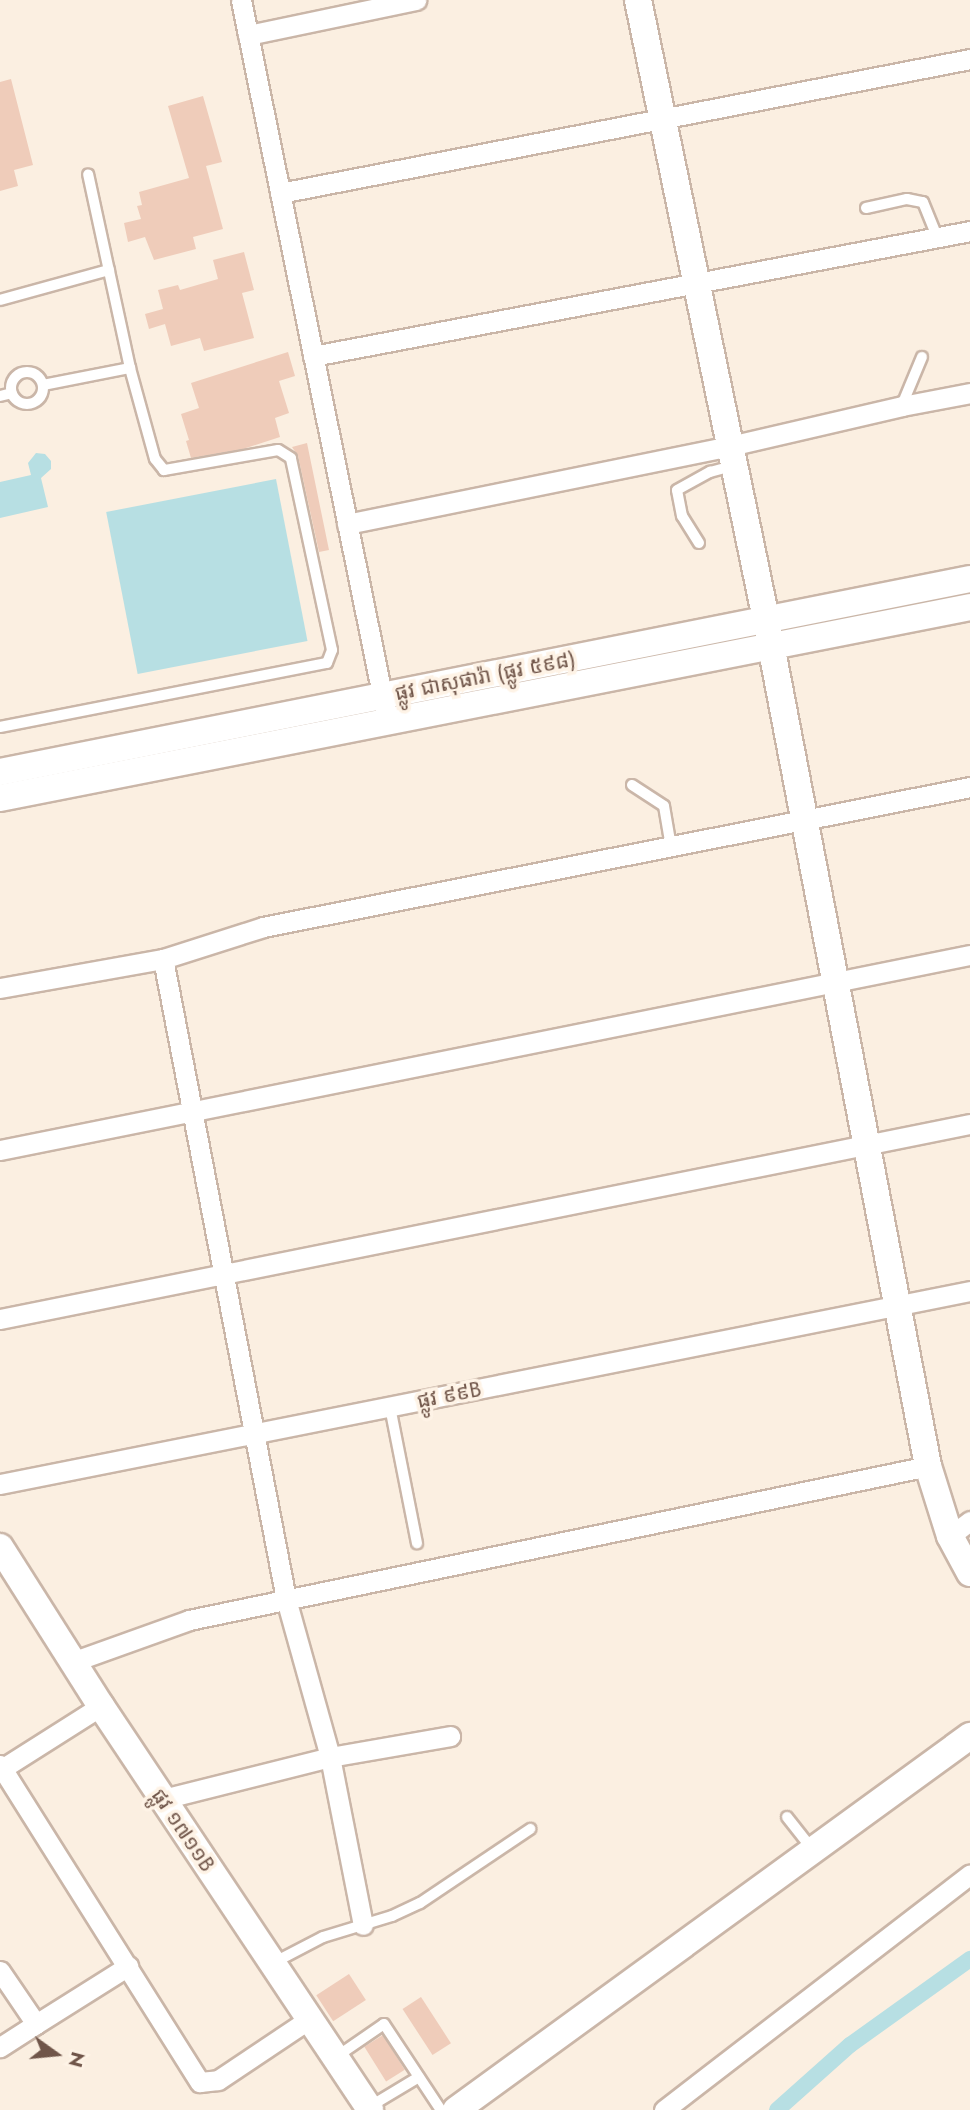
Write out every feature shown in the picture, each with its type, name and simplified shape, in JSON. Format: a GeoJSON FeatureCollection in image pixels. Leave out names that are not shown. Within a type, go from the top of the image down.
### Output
{"type":"FeatureCollection","features":[{"type":"Feature","properties":{"kind":"street"},"geometry":{"type":"LineString","coordinates":[[241,0],[385,709]]}},
{"type":"Feature","properties":{"kind":"street"},"geometry":{"type":"LineString","coordinates":[[248,35],[416,0]]}},
{"type":"Feature","properties":{"kind":"street"},"geometry":{"type":"LineString","coordinates":[[638,0],[766,620],[928,1466],[960,1529],[970,1573]]}},
{"type":"Feature","properties":{"kind":"street"},"geometry":{"type":"LineString","coordinates":[[280,192],[970,59]]}},
{"type":"Feature","properties":{"kind":"street"},"geometry":{"type":"LineString","coordinates":[[313,356],[970,230]]}},
{"type":"Feature","properties":{"kind":"street"},"geometry":{"type":"LineString","coordinates":[[347,524],[732,456],[902,405],[970,393]]}},
{"type":"Feature","properties":{"kind":"street","name":"ផ្លូវ ជាសុផារ៉ា (ផ្លូវ ៥៩៨)"},"geometry":{"type":"LineString","coordinates":[[0,798],[766,620],[970,579]]}},
{"type":"Feature","properties":{"kind":"street","name":"ផ្លូវ ជាសុផារ៉ា (ផ្លូវ ៥៩៨)"},"geometry":{"type":"LineString","coordinates":[[0,772],[771,646],[970,607]]}},
{"type":"Feature","properties":{"kind":"street"},"geometry":{"type":"LineString","coordinates":[[0,988],[163,959],[262,927],[970,787]]}},
{"type":"Feature","properties":{"kind":"street"},"geometry":{"type":"LineString","coordinates":[[0,1150],[970,955]]}},
{"type":"Feature","properties":{"kind":"street"},"geometry":{"type":"LineString","coordinates":[[163,959],[194,1109],[286,1600],[330,1757],[363,1925]]}},
{"type":"Feature","properties":{"kind":"street"},"geometry":{"type":"LineString","coordinates":[[0,1319],[970,1124]]}},
{"type":"Feature","properties":{"kind":"street","name":"ផ្លូវ ៩៩B"},"geometry":{"type":"LineString","coordinates":[[0,1484],[970,1291]]}},
{"type":"Feature","properties":{"kind":"street"},"geometry":{"type":"LineString","coordinates":[[72,1662],[189,1620],[928,1466]]}},
{"type":"Feature","properties":{"kind":"street","name":"ផ្លូវ ១៧១១B"},"geometry":{"type":"LineString","coordinates":[[0,1547],[100,1706],[369,2109]]}},
{"type":"Feature","properties":{"kind":"street"},"geometry":{"type":"LineString","coordinates":[[100,1706],[1,1768],[200,2082],[218,2080],[309,2019]]}},
{"type":"Feature","properties":{"kind":"street"},"geometry":{"type":"LineString","coordinates":[[456,2110],[970,1735]]}},
{"type":"Feature","properties":{"kind":"street"},"geometry":{"type":"LineString","coordinates":[[163,1799],[330,1757],[450,1736]]}},
{"type":"Feature","properties":{"kind":"street"},"geometry":{"type":"LineString","coordinates":[[664,2110],[970,1874]]}},
{"type":"Feature","properties":{"kind":"street"},"geometry":{"type":"LineString","coordinates":[[0,2047],[128,1965]]}},
{"type":"Feature","properties":{"kind":"street"},"geometry":{"type":"LineString","coordinates":[[0,1971],[36,2024]]}},
{"type":"Feature","properties":{"kind":"lane"},"geometry":{"type":"LineString","coordinates":[[0,727],[327,663],[332,650],[291,458],[278,450],[164,470],[155,460],[130,368],[88,174]]}},
{"type":"Feature","properties":{"kind":"lane"},"geometry":{"type":"LineString","coordinates":[[866,208],[907,199],[923,202],[937,237]]}},
{"type":"Feature","properties":{"kind":"lane"},"geometry":{"type":"LineString","coordinates":[[0,300],[108,270]]}},
{"type":"Feature","properties":{"kind":"lane"},"geometry":{"type":"LineString","coordinates":[[902,405],[922,357]]}},
{"type":"Feature","properties":{"kind":"lane"},"geometry":{"type":"LineString","coordinates":[[43,385],[130,368]]}},
{"type":"Feature","properties":{"kind":"lane"},"geometry":{"type":"LineString","coordinates":[[23,373],[36,374],[43,385],[43,393],[31,404],[23,404],[12,393],[13,381],[23,373]]}},
{"type":"Feature","properties":{"kind":"lane"},"geometry":{"type":"LineString","coordinates":[[0,396],[12,393]]}},
{"type":"Feature","properties":{"kind":"lane"},"geometry":{"type":"LineString","coordinates":[[699,542],[682,516],[677,490],[732,456]]}},
{"type":"Feature","properties":{"kind":"lane"},"geometry":{"type":"LineString","coordinates":[[632,785],[664,806],[671,847]]}},
{"type":"Feature","properties":{"kind":"lane"},"geometry":{"type":"LineString","coordinates":[[390,1407],[417,1543]]}},
{"type":"Feature","properties":{"kind":"lane"},"geometry":{"type":"LineString","coordinates":[[787,1817],[814,1851]]}},
{"type":"Feature","properties":{"kind":"lane"},"geometry":{"type":"LineString","coordinates":[[272,1963],[323,1937],[420,1903],[530,1829]]}},
{"type":"Feature","properties":{"kind":"lane"},"geometry":{"type":"LineString","coordinates":[[335,2057],[384,2024],[441,2110]]}},
{"type":"Feature","properties":{"kind":"lane"},"geometry":{"type":"LineString","coordinates":[[369,2109],[419,2077]]}},
{"type":"Feature","properties":{"kind":"water"},"geometry":{"type":"Polygon","coordinates":[[[36,453],[45,454],[51,461],[51,469],[41,478],[48,507],[0,518],[0,482],[31,475],[28,463],[36,453]]]}},
{"type":"Feature","properties":{"kind":"water"},"geometry":{"type":"Polygon","coordinates":[[[276,479],[307,641],[138,674],[106,512],[276,479]]]}},
{"type":"Feature","properties":{"kind":"building"},"geometry":{"type":"Polygon","coordinates":[[[11,79],[33,165],[14,170],[18,186],[0,191],[0,82],[11,79]]]}},
{"type":"Feature","properties":{"kind":"building"},"geometry":{"type":"Polygon","coordinates":[[[203,96],[222,162],[206,166],[223,229],[193,237],[196,249],[154,260],[145,237],[128,242],[124,223],[141,219],[137,206],[142,205],[139,192],[189,178],[168,106],[203,96]]]}},
{"type":"Feature","properties":{"kind":"building"},"geometry":{"type":"Polygon","coordinates":[[[244,252],[254,290],[242,293],[254,338],[204,351],[200,338],[171,346],[165,324],[149,329],[145,314],[163,309],[158,290],[178,285],[180,290],[218,279],[213,260],[244,252]]]}},
{"type":"Feature","properties":{"kind":"building"},"geometry":{"type":"Polygon","coordinates":[[[288,352],[295,376],[279,381],[289,413],[275,418],[280,437],[243,449],[191,458],[181,414],[199,408],[191,383],[288,352]]]}},
{"type":"Feature","properties":{"kind":"building"},"geometry":{"type":"Polygon","coordinates":[[[307,443],[329,550],[319,552],[298,456],[292,447],[307,443]]]}},
{"type":"Feature","properties":{"kind":"building"},"geometry":{"type":"Polygon","coordinates":[[[349,1974],[366,2000],[333,2021],[316,1995],[349,1974]]]}},
{"type":"Feature","properties":{"kind":"building"},"geometry":{"type":"Polygon","coordinates":[[[421,1997],[451,2043],[433,2055],[403,2009],[421,1997]]]}},
{"type":"Feature","properties":{"kind":"building"},"geometry":{"type":"Polygon","coordinates":[[[383,2035],[405,2070],[386,2081],[364,2047],[383,2035]]]}},
{"type":"Feature","properties":{"kind":"waterway"},"geometry":{"type":"LineString","coordinates":[[777,2110],[850,2045],[970,1959]]}}]}
